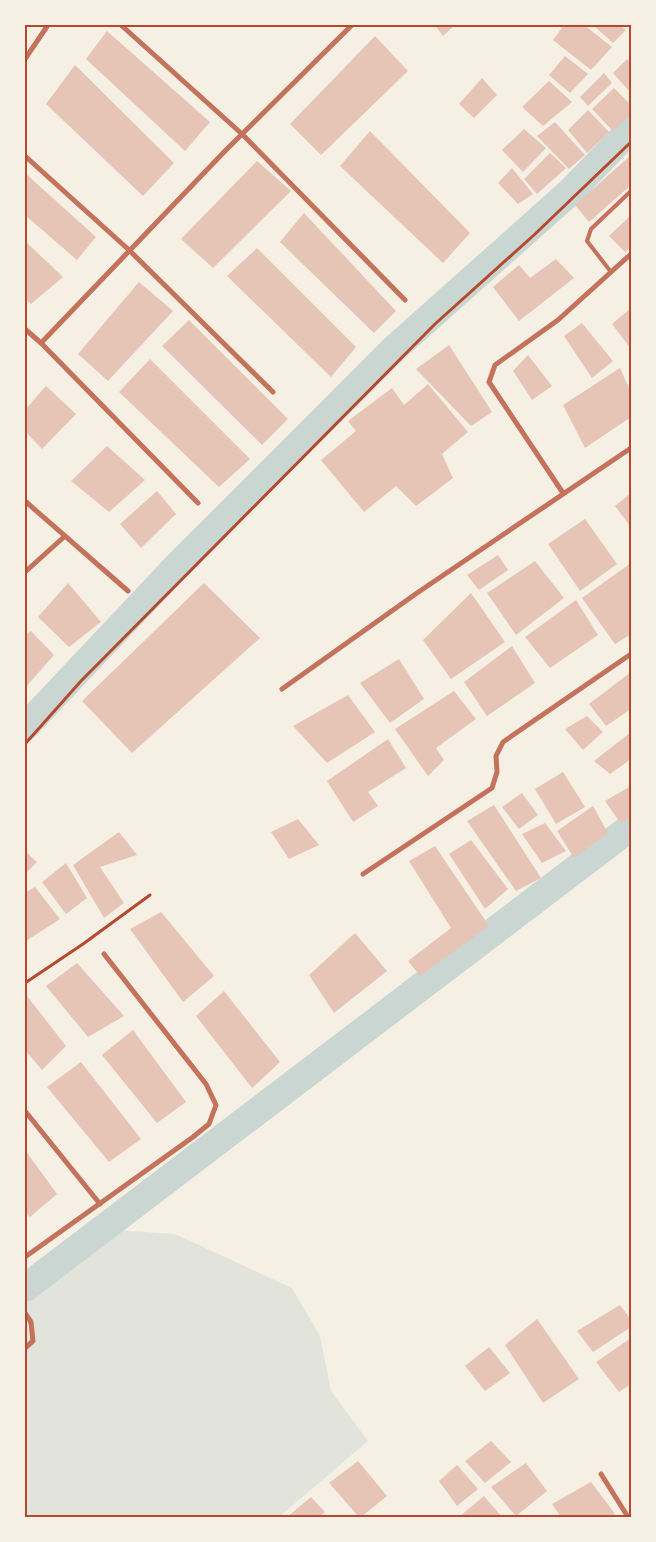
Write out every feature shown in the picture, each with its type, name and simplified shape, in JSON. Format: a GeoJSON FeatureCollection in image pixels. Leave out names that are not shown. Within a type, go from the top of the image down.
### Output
{"type":"FeatureCollection","features":[{"type":"Feature","properties":{"kind":"street"},"geometry":{"type":"LineString","coordinates":[[25,58],[48,25]]}},
{"type":"Feature","properties":{"kind":"street"},"geometry":{"type":"LineString","coordinates":[[121,25],[242,134],[405,300]]}},
{"type":"Feature","properties":{"kind":"street"},"geometry":{"type":"LineString","coordinates":[[41,342],[242,134],[352,25]]}},
{"type":"Feature","properties":{"kind":"street"},"geometry":{"type":"LineString","coordinates":[[25,156],[129,250],[273,392]]}},
{"type":"Feature","properties":{"kind":"street"},"geometry":{"type":"LineString","coordinates":[[562,493],[489,382],[495,365],[558,320],[631,254]]}},
{"type":"Feature","properties":{"kind":"street"},"geometry":{"type":"LineString","coordinates":[[25,329],[41,342],[198,503]]}},
{"type":"Feature","properties":{"kind":"street"},"geometry":{"type":"LineString","coordinates":[[282,689],[417,593],[631,448]]}},
{"type":"Feature","properties":{"kind":"street"},"geometry":{"type":"LineString","coordinates":[[25,501],[128,591]]}},
{"type":"Feature","properties":{"kind":"street"},"geometry":{"type":"LineString","coordinates":[[25,572],[65,536]]}},
{"type":"Feature","properties":{"kind":"street"},"geometry":{"type":"LineString","coordinates":[[363,874],[492,788],[498,772],[496,756],[503,742],[631,654]]}},
{"type":"Feature","properties":{"kind":"street"},"geometry":{"type":"LineString","coordinates":[[25,1257],[193,1137],[208,1124],[216,1105],[206,1084],[104,954]]}},
{"type":"Feature","properties":{"kind":"street"},"geometry":{"type":"LineString","coordinates":[[25,1111],[100,1204]]}},
{"type":"Feature","properties":{"kind":"street"},"geometry":{"type":"LineString","coordinates":[[25,1313],[32,1322],[33,1341],[25,1348]]}},
{"type":"Feature","properties":{"kind":"street"},"geometry":{"type":"LineString","coordinates":[[600,1474],[628,1517]]}},
{"type":"Feature","properties":{"kind":"lane"},"geometry":{"type":"LineString","coordinates":[[611,272],[588,241],[591,229],[631,191]]}},
{"type":"Feature","properties":{"kind":"path"},"geometry":{"type":"LineString","coordinates":[[25,744],[81,680],[435,324],[534,235],[631,142]]}},
{"type":"Feature","properties":{"kind":"path"},"geometry":{"type":"LineString","coordinates":[[25,982],[83,944],[150,895]]}},
{"type":"Feature","properties":{"kind":"shaded area"},"geometry":{"type":"Polygon","coordinates":[[[115,1230],[175,1234],[292,1288],[320,1336],[331,1391],[368,1441],[279,1517],[25,1517],[25,1296],[115,1230]]]}},
{"type":"Feature","properties":{"kind":"building"},"geometry":{"type":"Polygon","coordinates":[[[435,25],[455,25],[443,36],[435,25]]]}},
{"type":"Feature","properties":{"kind":"building"},"geometry":{"type":"Polygon","coordinates":[[[564,25],[584,25],[612,47],[591,70],[553,40],[564,25]]]}},
{"type":"Feature","properties":{"kind":"building"},"geometry":{"type":"Polygon","coordinates":[[[593,25],[620,25],[626,30],[613,43],[593,25]]]}},
{"type":"Feature","properties":{"kind":"building"},"geometry":{"type":"Polygon","coordinates":[[[107,31],[210,122],[185,151],[86,59],[107,31]]]}},
{"type":"Feature","properties":{"kind":"building"},"geometry":{"type":"Polygon","coordinates":[[[375,36],[408,71],[321,155],[290,124],[375,36]]]}},
{"type":"Feature","properties":{"kind":"building"},"geometry":{"type":"Polygon","coordinates":[[[565,56],[588,74],[570,93],[549,75],[565,56]]]}},
{"type":"Feature","properties":{"kind":"building"},"geometry":{"type":"Polygon","coordinates":[[[627,59],[631,63],[631,93],[613,73],[627,59]]]}},
{"type":"Feature","properties":{"kind":"building"},"geometry":{"type":"Polygon","coordinates":[[[75,65],[174,163],[143,196],[46,104],[75,65]]]}},
{"type":"Feature","properties":{"kind":"building"},"geometry":{"type":"Polygon","coordinates":[[[604,73],[612,83],[588,106],[580,97],[604,73]]]}},
{"type":"Feature","properties":{"kind":"building"},"geometry":{"type":"Polygon","coordinates":[[[482,78],[497,95],[474,118],[459,104],[482,78]]]}},
{"type":"Feature","properties":{"kind":"building"},"geometry":{"type":"Polygon","coordinates":[[[549,81],[572,102],[543,126],[522,107],[549,81]]]}},
{"type":"Feature","properties":{"kind":"building"},"geometry":{"type":"Polygon","coordinates":[[[614,88],[631,105],[631,114],[613,131],[592,109],[614,88]]]}},
{"type":"Feature","properties":{"kind":"building"},"geometry":{"type":"Polygon","coordinates":[[[588,110],[609,132],[587,153],[568,130],[588,110]]]}},
{"type":"Feature","properties":{"kind":"building"},"geometry":{"type":"Polygon","coordinates":[[[555,122],[585,155],[569,169],[537,136],[555,122]]]}},
{"type":"Feature","properties":{"kind":"building"},"geometry":{"type":"Polygon","coordinates":[[[524,129],[546,148],[523,172],[502,150],[524,129]]]}},
{"type":"Feature","properties":{"kind":"building"},"geometry":{"type":"Polygon","coordinates":[[[370,131],[470,233],[443,263],[340,166],[370,131]]]}},
{"type":"Feature","properties":{"kind":"building"},"geometry":{"type":"Polygon","coordinates":[[[550,153],[566,168],[537,194],[524,179],[550,153]]]}},
{"type":"Feature","properties":{"kind":"building"},"geometry":{"type":"Polygon","coordinates":[[[631,155],[631,185],[589,222],[575,205],[631,155]]]}},
{"type":"Feature","properties":{"kind":"building"},"geometry":{"type":"Polygon","coordinates":[[[257,161],[291,191],[213,268],[181,239],[257,161]]]}},
{"type":"Feature","properties":{"kind":"building"},"geometry":{"type":"Polygon","coordinates":[[[512,168],[533,194],[518,204],[498,183],[512,168]]]}},
{"type":"Feature","properties":{"kind":"building"},"geometry":{"type":"Polygon","coordinates":[[[25,173],[96,237],[77,260],[25,215],[25,173]]]}},
{"type":"Feature","properties":{"kind":"building"},"geometry":{"type":"Polygon","coordinates":[[[304,213],[396,311],[374,333],[280,242],[304,213]]]}},
{"type":"Feature","properties":{"kind":"building"},"geometry":{"type":"Polygon","coordinates":[[[631,215],[631,247],[625,252],[609,236],[631,215]]]}},
{"type":"Feature","properties":{"kind":"building"},"geometry":{"type":"Polygon","coordinates":[[[25,241],[63,277],[31,304],[25,299],[25,241]]]}},
{"type":"Feature","properties":{"kind":"building"},"geometry":{"type":"Polygon","coordinates":[[[257,248],[356,347],[331,377],[227,276],[257,248]]]}},
{"type":"Feature","properties":{"kind":"building"},"geometry":{"type":"Polygon","coordinates":[[[556,259],[574,278],[519,321],[493,287],[519,265],[530,278],[556,259]]]}},
{"type":"Feature","properties":{"kind":"building"},"geometry":{"type":"Polygon","coordinates":[[[139,282],[173,311],[108,381],[78,354],[139,282]]]}},
{"type":"Feature","properties":{"kind":"building"},"geometry":{"type":"Polygon","coordinates":[[[631,308],[631,349],[612,324],[631,308]]]}},
{"type":"Feature","properties":{"kind":"building"},"geometry":{"type":"Polygon","coordinates":[[[189,320],[288,419],[262,445],[162,346],[189,320]]]}},
{"type":"Feature","properties":{"kind":"building"},"geometry":{"type":"Polygon","coordinates":[[[582,323],[613,361],[592,378],[564,336],[582,323]]]}},
{"type":"Feature","properties":{"kind":"building"},"geometry":{"type":"Polygon","coordinates":[[[449,345],[492,412],[471,426],[416,369],[449,345]]]}},
{"type":"Feature","properties":{"kind":"building"},"geometry":{"type":"Polygon","coordinates":[[[528,355],[552,386],[532,400],[513,371],[528,355]]]}},
{"type":"Feature","properties":{"kind":"building"},"geometry":{"type":"Polygon","coordinates":[[[150,359],[250,459],[219,487],[119,392],[150,359]]]}},
{"type":"Feature","properties":{"kind":"building"},"geometry":{"type":"Polygon","coordinates":[[[620,368],[631,393],[631,417],[585,448],[563,405],[620,368]]]}},
{"type":"Feature","properties":{"kind":"building"},"geometry":{"type":"Polygon","coordinates":[[[428,384],[468,432],[442,454],[453,478],[416,506],[396,486],[364,512],[321,460],[356,431],[348,421],[392,388],[404,405],[428,384]]]}},
{"type":"Feature","properties":{"kind":"building"},"geometry":{"type":"Polygon","coordinates":[[[46,386],[76,414],[42,449],[25,431],[25,410],[46,386]]]}},
{"type":"Feature","properties":{"kind":"building"},"geometry":{"type":"Polygon","coordinates":[[[107,446],[145,480],[109,512],[71,481],[107,446]]]}},
{"type":"Feature","properties":{"kind":"building"},"geometry":{"type":"Polygon","coordinates":[[[157,491],[176,514],[141,548],[120,524],[157,491]]]}},
{"type":"Feature","properties":{"kind":"building"},"geometry":{"type":"Polygon","coordinates":[[[631,493],[631,527],[615,506],[631,493]]]}},
{"type":"Feature","properties":{"kind":"building"},"geometry":{"type":"Polygon","coordinates":[[[585,519],[617,564],[580,591],[548,544],[585,519]]]}},
{"type":"Feature","properties":{"kind":"building"},"geometry":{"type":"Polygon","coordinates":[[[498,555],[508,570],[479,590],[467,575],[498,555]]]}},
{"type":"Feature","properties":{"kind":"building"},"geometry":{"type":"Polygon","coordinates":[[[535,561],[564,598],[516,635],[487,593],[535,561]]]}},
{"type":"Feature","properties":{"kind":"building"},"geometry":{"type":"Polygon","coordinates":[[[631,563],[631,634],[615,644],[582,598],[631,563]]]}},
{"type":"Feature","properties":{"kind":"building"},"geometry":{"type":"Polygon","coordinates":[[[68,583],[101,622],[69,647],[38,617],[68,583]]]}},
{"type":"Feature","properties":{"kind":"building"},"geometry":{"type":"Polygon","coordinates":[[[204,583],[260,638],[132,753],[82,701],[204,583]]]}},
{"type":"Feature","properties":{"kind":"building"},"geometry":{"type":"Polygon","coordinates":[[[471,593],[505,642],[451,679],[423,640],[471,593]]]}},
{"type":"Feature","properties":{"kind":"building"},"geometry":{"type":"Polygon","coordinates":[[[576,600],[598,635],[550,668],[525,637],[576,600]]]}},
{"type":"Feature","properties":{"kind":"building"},"geometry":{"type":"Polygon","coordinates":[[[31,631],[54,655],[25,688],[25,636],[31,631]]]}},
{"type":"Feature","properties":{"kind":"building"},"geometry":{"type":"Polygon","coordinates":[[[512,646],[535,683],[487,716],[464,682],[512,646]]]}},
{"type":"Feature","properties":{"kind":"building"},"geometry":{"type":"Polygon","coordinates":[[[399,659],[424,699],[390,723],[360,683],[399,659]]]}},
{"type":"Feature","properties":{"kind":"building"},"geometry":{"type":"Polygon","coordinates":[[[631,672],[631,709],[606,726],[589,704],[631,672]]]}},
{"type":"Feature","properties":{"kind":"building"},"geometry":{"type":"Polygon","coordinates":[[[454,691],[476,719],[436,748],[444,760],[428,776],[395,729],[454,691]]]}},
{"type":"Feature","properties":{"kind":"building"},"geometry":{"type":"Polygon","coordinates":[[[348,695],[375,732],[327,763],[293,726],[348,695]]]}},
{"type":"Feature","properties":{"kind":"building"},"geometry":{"type":"Polygon","coordinates":[[[587,716],[603,732],[583,750],[565,729],[587,716]]]}},
{"type":"Feature","properties":{"kind":"building"},"geometry":{"type":"Polygon","coordinates":[[[631,732],[631,759],[610,774],[594,761],[631,732]]]}},
{"type":"Feature","properties":{"kind":"building"},"geometry":{"type":"Polygon","coordinates":[[[388,739],[406,768],[368,792],[378,806],[353,822],[327,781],[388,739]]]}},
{"type":"Feature","properties":{"kind":"building"},"geometry":{"type":"Polygon","coordinates":[[[563,772],[585,807],[556,824],[535,789],[563,772]]]}},
{"type":"Feature","properties":{"kind":"building"},"geometry":{"type":"Polygon","coordinates":[[[631,786],[631,816],[621,824],[605,801],[631,786]]]}},
{"type":"Feature","properties":{"kind":"building"},"geometry":{"type":"Polygon","coordinates":[[[522,793],[538,815],[519,829],[502,807],[522,793]]]}},
{"type":"Feature","properties":{"kind":"building"},"geometry":{"type":"Polygon","coordinates":[[[494,805],[541,878],[516,891],[467,821],[494,805]]]}},
{"type":"Feature","properties":{"kind":"building"},"geometry":{"type":"Polygon","coordinates":[[[593,806],[608,833],[574,858],[557,831],[593,806]]]}},
{"type":"Feature","properties":{"kind":"building"},"geometry":{"type":"Polygon","coordinates":[[[298,819],[319,845],[289,859],[271,832],[298,819]]]}},
{"type":"Feature","properties":{"kind":"building"},"geometry":{"type":"Polygon","coordinates":[[[545,823],[566,851],[542,863],[522,834],[545,823]]]}},
{"type":"Feature","properties":{"kind":"building"},"geometry":{"type":"Polygon","coordinates":[[[119,832],[137,855],[100,867],[124,903],[104,918],[73,865],[119,832]]]}},
{"type":"Feature","properties":{"kind":"building"},"geometry":{"type":"Polygon","coordinates":[[[471,840],[508,889],[485,909],[449,854],[471,840]]]}},
{"type":"Feature","properties":{"kind":"building"},"geometry":{"type":"Polygon","coordinates":[[[435,846],[489,926],[420,976],[408,961],[451,928],[409,861],[435,846]]]}},
{"type":"Feature","properties":{"kind":"building"},"geometry":{"type":"Polygon","coordinates":[[[25,851],[37,862],[25,874],[25,851]]]}},
{"type":"Feature","properties":{"kind":"building"},"geometry":{"type":"Polygon","coordinates":[[[66,863],[87,898],[66,914],[42,882],[66,863]]]}},
{"type":"Feature","properties":{"kind":"building"},"geometry":{"type":"Polygon","coordinates":[[[35,887],[60,919],[26,941],[25,893],[35,887]]]}},
{"type":"Feature","properties":{"kind":"building"},"geometry":{"type":"Polygon","coordinates":[[[161,912],[214,976],[183,1002],[130,929],[161,912]]]}},
{"type":"Feature","properties":{"kind":"building"},"geometry":{"type":"Polygon","coordinates":[[[355,933],[387,971],[334,1013],[309,975],[355,933]]]}},
{"type":"Feature","properties":{"kind":"building"},"geometry":{"type":"Polygon","coordinates":[[[77,963],[124,1016],[88,1037],[46,986],[77,963]]]}},
{"type":"Feature","properties":{"kind":"building"},"geometry":{"type":"Polygon","coordinates":[[[224,991],[280,1062],[252,1088],[196,1016],[224,991]]]}},
{"type":"Feature","properties":{"kind":"building"},"geometry":{"type":"Polygon","coordinates":[[[27,996],[66,1046],[42,1070],[25,1050],[25,998],[27,996]]]}},
{"type":"Feature","properties":{"kind":"building"},"geometry":{"type":"Polygon","coordinates":[[[133,1030],[186,1102],[157,1123],[102,1055],[133,1030]]]}},
{"type":"Feature","properties":{"kind":"building"},"geometry":{"type":"Polygon","coordinates":[[[81,1062],[141,1139],[109,1162],[47,1087],[81,1062]]]}},
{"type":"Feature","properties":{"kind":"building"},"geometry":{"type":"Polygon","coordinates":[[[25,1150],[57,1194],[30,1217],[25,1210],[25,1150]]]}},
{"type":"Feature","properties":{"kind":"building"},"geometry":{"type":"Polygon","coordinates":[[[620,1305],[631,1320],[631,1327],[593,1352],[577,1331],[620,1305]]]}},
{"type":"Feature","properties":{"kind":"building"},"geometry":{"type":"Polygon","coordinates":[[[537,1319],[579,1379],[543,1403],[505,1345],[537,1319]]]}},
{"type":"Feature","properties":{"kind":"building"},"geometry":{"type":"Polygon","coordinates":[[[631,1338],[631,1384],[619,1392],[596,1362],[631,1338]]]}},
{"type":"Feature","properties":{"kind":"building"},"geometry":{"type":"Polygon","coordinates":[[[489,1347],[510,1373],[485,1391],[465,1366],[489,1347]]]}},
{"type":"Feature","properties":{"kind":"building"},"geometry":{"type":"Polygon","coordinates":[[[491,1441],[511,1462],[485,1483],[465,1461],[491,1441]]]}},
{"type":"Feature","properties":{"kind":"building"},"geometry":{"type":"Polygon","coordinates":[[[358,1461],[387,1496],[361,1517],[329,1483],[358,1461]]]}},
{"type":"Feature","properties":{"kind":"building"},"geometry":{"type":"Polygon","coordinates":[[[526,1463],[547,1491],[516,1516],[491,1487],[526,1463]]]}},
{"type":"Feature","properties":{"kind":"building"},"geometry":{"type":"Polygon","coordinates":[[[457,1465],[478,1489],[457,1506],[439,1481],[457,1465]]]}},
{"type":"Feature","properties":{"kind":"building"},"geometry":{"type":"Polygon","coordinates":[[[591,1482],[615,1514],[612,1517],[561,1517],[552,1504],[591,1482]]]}},
{"type":"Feature","properties":{"kind":"building"},"geometry":{"type":"Polygon","coordinates":[[[484,1496],[502,1517],[459,1517],[484,1496]]]}},
{"type":"Feature","properties":{"kind":"building"},"geometry":{"type":"Polygon","coordinates":[[[311,1497],[325,1512],[318,1517],[287,1517],[311,1497]]]}},
{"type":"Feature","properties":{"kind":"waterway"},"geometry":{"type":"LineString","coordinates":[[25,727],[175,568],[395,348],[570,192],[631,129]]}},
{"type":"Feature","properties":{"kind":"waterway"},"geometry":{"type":"LineString","coordinates":[[25,1288],[631,827]]}}]}
